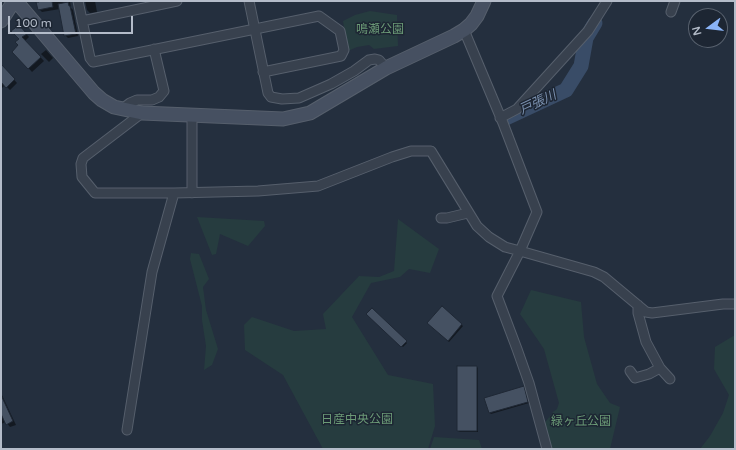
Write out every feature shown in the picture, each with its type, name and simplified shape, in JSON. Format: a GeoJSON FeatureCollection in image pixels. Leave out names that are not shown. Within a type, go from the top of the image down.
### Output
{"type":"FeatureCollection","features":[{"type":"Feature","properties":{"kind":"street"},"geometry":{"type":"LineString","coordinates":[[1,21],[15,1],[94,93],[114,107],[142,113],[283,119],[310,113],[386,68],[454,36],[471,24],[477,16],[484,1]]}},
{"type":"Feature","properties":{"kind":"street"},"geometry":{"type":"LineString","coordinates":[[78,1],[90,58],[93,62],[320,16],[340,31],[344,50],[341,56],[263,72]]}},
{"type":"Feature","properties":{"kind":"street"},"geometry":{"type":"LineString","coordinates":[[82,20],[177,1]]}},
{"type":"Feature","properties":{"kind":"street"},"geometry":{"type":"LineString","coordinates":[[249,1],[263,72],[268,93],[271,97],[282,99],[299,98],[331,84],[374,58],[379,60],[386,68]]}},
{"type":"Feature","properties":{"kind":"street"},"geometry":{"type":"LineString","coordinates":[[500,118],[517,109],[588,31],[607,1]]}},
{"type":"Feature","properties":{"kind":"street"},"geometry":{"type":"LineString","coordinates":[[671,12],[676,1]]}},
{"type":"Feature","properties":{"kind":"street"},"geometry":{"type":"LineString","coordinates":[[464,30],[537,212],[520,251],[497,296],[529,383],[547,449]]}},
{"type":"Feature","properties":{"kind":"street"},"geometry":{"type":"LineString","coordinates":[[122,109],[137,100],[152,100],[159,98],[164,91],[154,50]]}},
{"type":"Feature","properties":{"kind":"street"},"geometry":{"type":"LineString","coordinates":[[142,113],[82,158],[82,177],[95,193],[260,191],[318,186],[411,151],[431,151],[477,226],[488,237],[506,247],[594,272],[604,277],[646,312],[652,313],[723,304],[735,304]]}},
{"type":"Feature","properties":{"kind":"street"},"geometry":{"type":"LineString","coordinates":[[192,115],[192,193]]}},
{"type":"Feature","properties":{"kind":"street"},"geometry":{"type":"LineString","coordinates":[[127,430],[152,272],[174,193]]}},
{"type":"Feature","properties":{"kind":"street"},"geometry":{"type":"LineString","coordinates":[[441,218],[468,213]]}},
{"type":"Feature","properties":{"kind":"street"},"geometry":{"type":"LineString","coordinates":[[638,304],[638,313],[646,342],[660,368],[670,379]]}},
{"type":"Feature","properties":{"kind":"street"},"geometry":{"type":"LineString","coordinates":[[630,371],[635,378],[660,368]]}},
{"type":"Feature","properties":{"kind":"green space","name":"鳴瀬公園"},"geometry":{"type":"Polygon","coordinates":[[[370,11],[397,15],[398,46],[374,49],[369,45],[357,47],[348,51],[343,21],[355,15],[370,11]]]}},
{"type":"Feature","properties":{"kind":"green space"},"geometry":{"type":"Polygon","coordinates":[[[197,217],[264,221],[265,226],[248,246],[220,234],[216,254],[212,255],[197,217]]]}},
{"type":"Feature","properties":{"kind":"green space","name":"日産中央公園"},"geometry":{"type":"Polygon","coordinates":[[[398,219],[439,249],[430,273],[409,269],[400,277],[371,283],[352,317],[388,375],[433,384],[435,426],[428,449],[323,449],[283,375],[245,350],[244,325],[252,317],[294,331],[326,329],[323,314],[359,276],[379,277],[394,271],[398,219]]]}},
{"type":"Feature","properties":{"kind":"green space"},"geometry":{"type":"Polygon","coordinates":[[[191,253],[199,254],[209,279],[203,287],[206,310],[218,349],[212,365],[204,370],[206,346],[202,320],[202,306],[190,259],[191,253]]]}},
{"type":"Feature","properties":{"kind":"green space","name":"緑ヶ丘公園"},"geometry":{"type":"Polygon","coordinates":[[[531,290],[581,302],[584,337],[597,384],[610,403],[620,407],[610,449],[550,449],[543,425],[557,409],[559,403],[544,349],[520,314],[531,290]]]}},
{"type":"Feature","properties":{"kind":"green space"},"geometry":{"type":"Polygon","coordinates":[[[735,335],[735,449],[700,449],[710,436],[723,413],[729,395],[714,369],[715,347],[735,335]]]}},
{"type":"Feature","properties":{"kind":"green space"},"geometry":{"type":"Polygon","coordinates":[[[434,437],[479,440],[482,449],[430,449],[434,437]]]}},
{"type":"Feature","properties":{"kind":"building"},"geometry":{"type":"Polygon","coordinates":[[[52,1],[53,7],[38,10],[36,2],[52,1]]]}},
{"type":"Feature","properties":{"kind":"building"},"geometry":{"type":"Polygon","coordinates":[[[68,2],[76,34],[64,36],[58,4],[68,2]]]}},
{"type":"Feature","properties":{"kind":"building"},"geometry":{"type":"Polygon","coordinates":[[[19,25],[27,34],[22,37],[41,57],[28,69],[12,52],[18,45],[15,42],[19,39],[11,31],[19,25]]]}},
{"type":"Feature","properties":{"kind":"building"},"geometry":{"type":"Polygon","coordinates":[[[1,64],[15,79],[6,88],[1,82],[1,64]]]}},
{"type":"Feature","properties":{"kind":"building"},"geometry":{"type":"Polygon","coordinates":[[[442,306],[462,324],[448,341],[427,323],[442,306]]]}},
{"type":"Feature","properties":{"kind":"building"},"geometry":{"type":"Polygon","coordinates":[[[372,308],[407,341],[401,347],[366,314],[372,308]]]}},
{"type":"Feature","properties":{"kind":"building"},"geometry":{"type":"Polygon","coordinates":[[[457,366],[477,366],[477,431],[457,431],[457,366]]]}},
{"type":"Feature","properties":{"kind":"building"},"geometry":{"type":"Polygon","coordinates":[[[524,386],[528,402],[489,413],[484,398],[524,386]]]}},
{"type":"Feature","properties":{"kind":"building"},"geometry":{"type":"Polygon","coordinates":[[[1,395],[13,421],[6,425],[1,414],[1,395]]]}},
{"type":"Feature","properties":{"kind":"waterway","name":"戸張川"},"geometry":{"type":"LineString","coordinates":[[506,118],[566,90],[581,66],[586,38],[595,23]]}}]}
